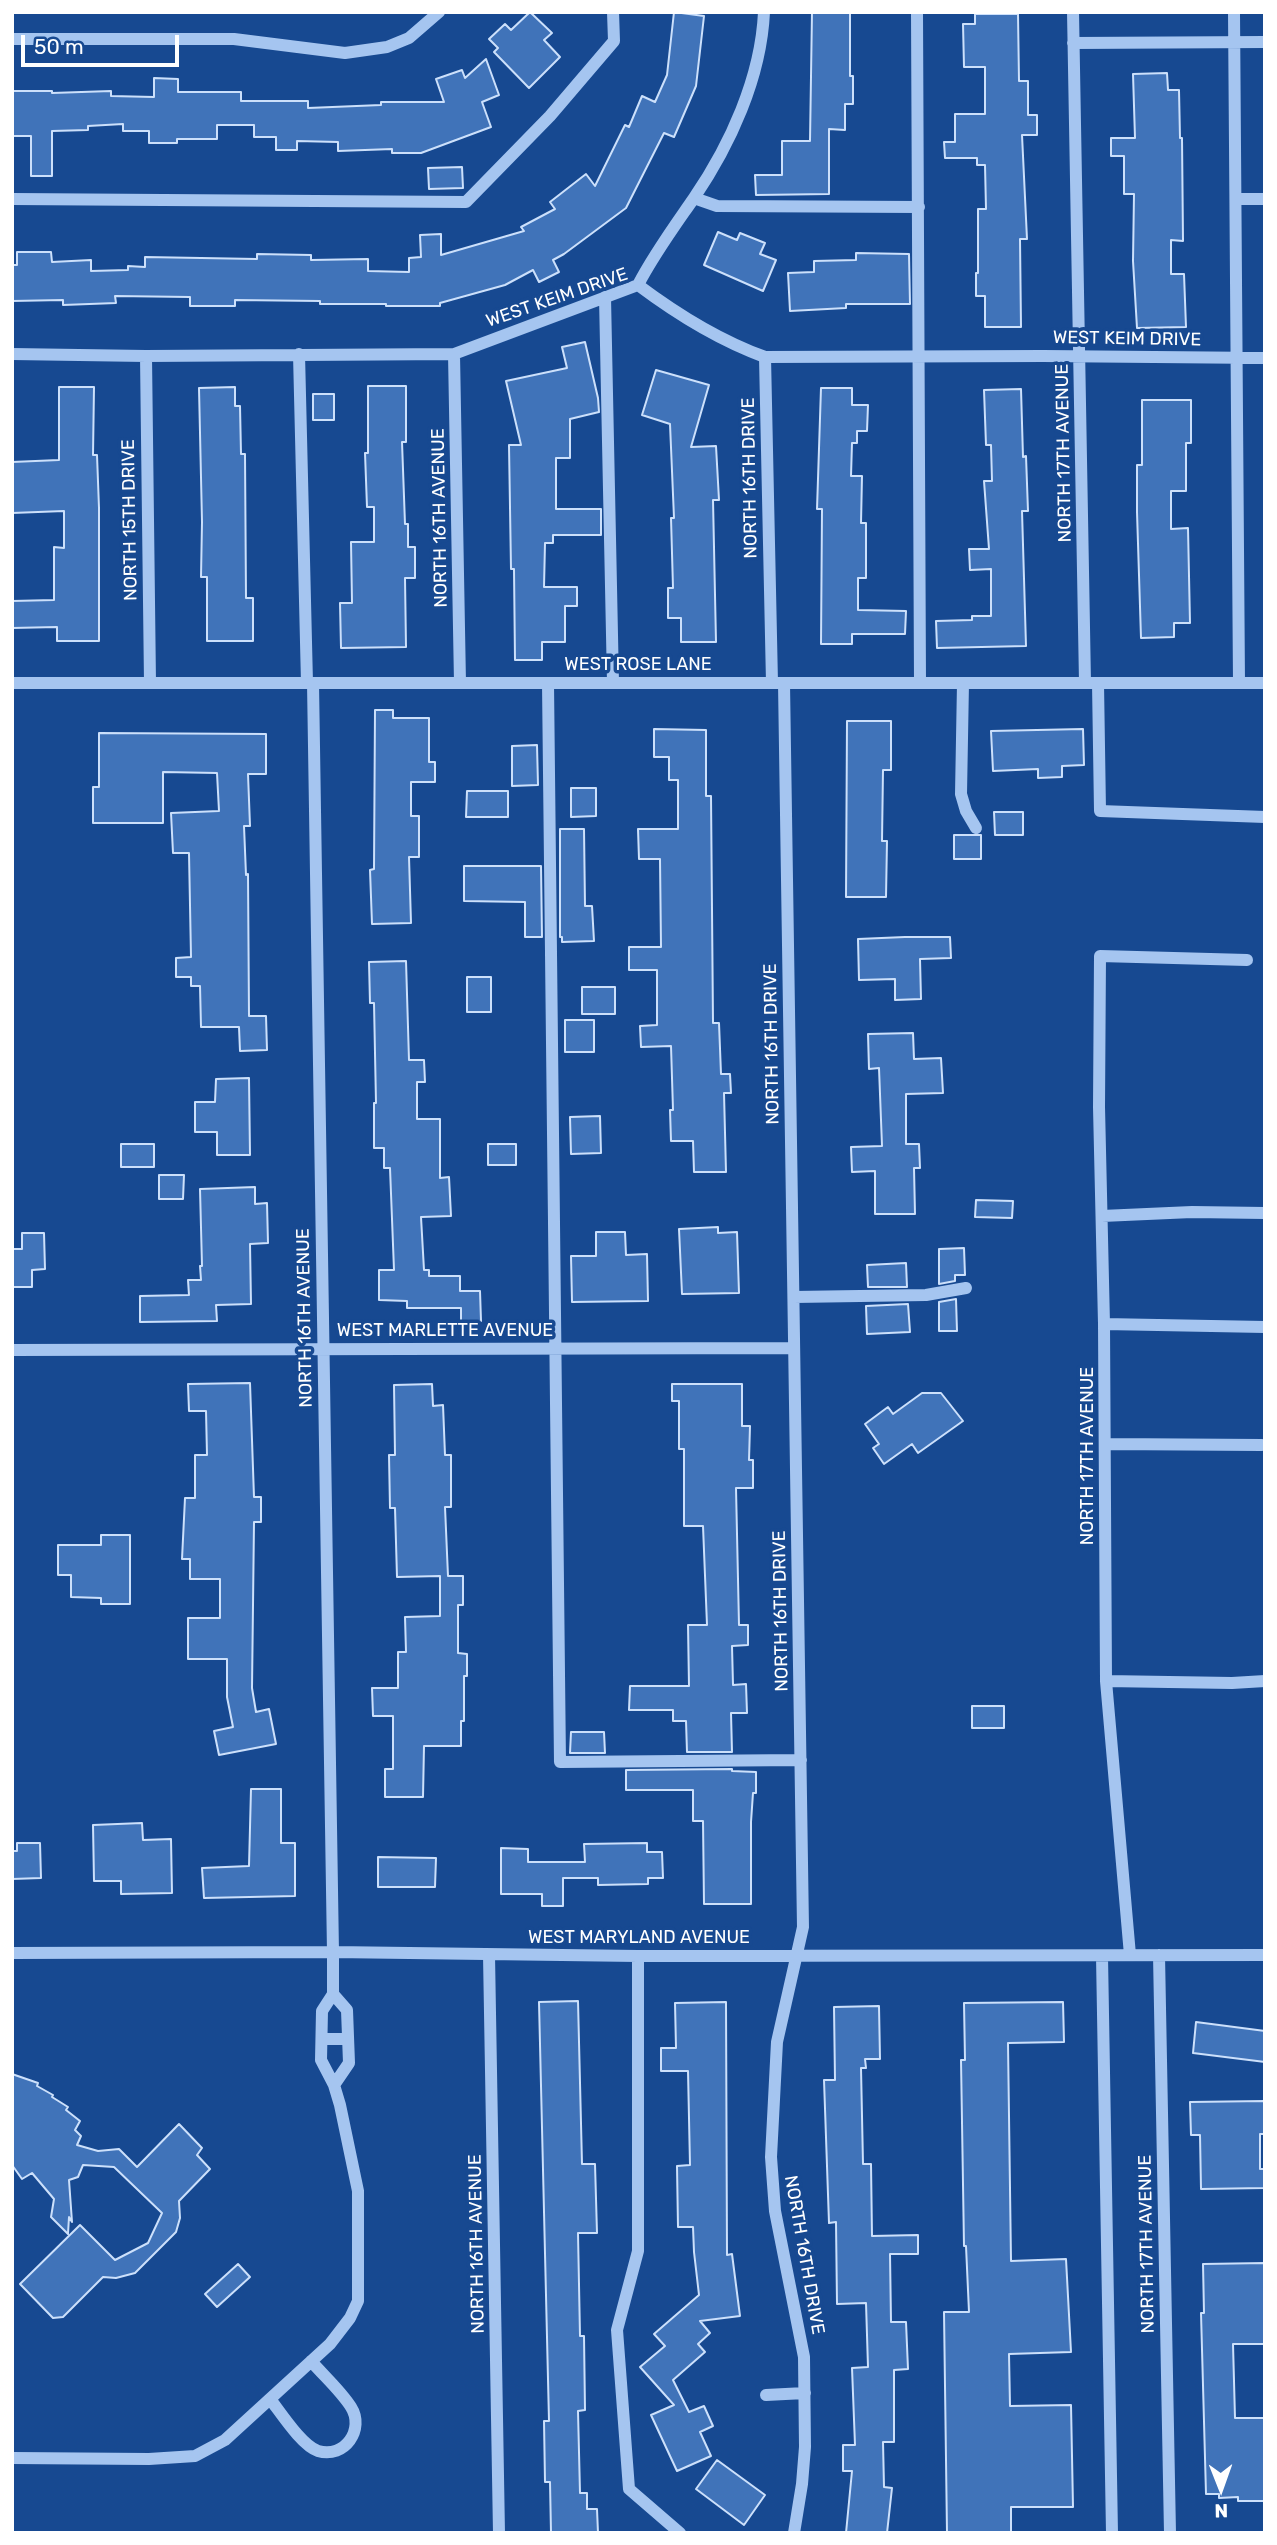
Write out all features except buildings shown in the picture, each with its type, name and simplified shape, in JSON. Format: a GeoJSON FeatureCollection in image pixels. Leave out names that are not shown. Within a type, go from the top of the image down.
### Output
{"type":"FeatureCollection","features":[{"type":"Feature","properties":{"kind":"street"},"geometry":{"type":"LineString","coordinates":[[12,199],[466,202],[550,116],[614,41],[613,12]]}},
{"type":"Feature","properties":{"kind":"street"},"geometry":{"type":"LineString","coordinates":[[638,285],[656,252],[724,150],[740,112],[757,58],[764,12]]}},
{"type":"Feature","properties":{"kind":"street"},"geometry":{"type":"LineString","coordinates":[[917,12],[920,683]]}},
{"type":"Feature","properties":{"kind":"street","name":"NORTH 17TH AVENUE"},"geometry":{"type":"LineString","coordinates":[[1073,12],[1079,356],[1091,683],[1100,811],[1265,817]]}},
{"type":"Feature","properties":{"kind":"street"},"geometry":{"type":"LineString","coordinates":[[1234,12],[1239,683]]}},
{"type":"Feature","properties":{"kind":"street"},"geometry":{"type":"LineString","coordinates":[[12,40],[234,39],[345,53],[387,47],[409,37],[435,16]]}},
{"type":"Feature","properties":{"kind":"street"},"geometry":{"type":"LineString","coordinates":[[1073,43],[1265,42]]}},
{"type":"Feature","properties":{"kind":"street"},"geometry":{"type":"LineString","coordinates":[[694,198],[717,206],[919,207]]}},
{"type":"Feature","properties":{"kind":"street"},"geometry":{"type":"LineString","coordinates":[[1237,199],[1265,199]]}},
{"type":"Feature","properties":{"kind":"street","name":"WEST KEIM DRIVE"},"geometry":{"type":"LineString","coordinates":[[12,354],[454,354],[638,285],[678,314],[736,346],[765,357],[1265,358]]}},
{"type":"Feature","properties":{"kind":"street"},"geometry":{"type":"LineString","coordinates":[[605,297],[613,683]]}},
{"type":"Feature","properties":{"kind":"street","name":"NORTH 16TH AVENUE"},"geometry":{"type":"LineString","coordinates":[[299,354],[310,683],[333,1952]]}},
{"type":"Feature","properties":{"kind":"street","name":"NORTH 16TH AVENUE"},"geometry":{"type":"LineString","coordinates":[[454,354],[460,682]]}},
{"type":"Feature","properties":{"kind":"street","name":"NORTH 15TH DRIVE"},"geometry":{"type":"LineString","coordinates":[[146,356],[150,683]]}},
{"type":"Feature","properties":{"kind":"street","name":"NORTH 16TH DRIVE"},"geometry":{"type":"LineString","coordinates":[[765,357],[778,683],[794,1297],[803,1927],[777,2042],[771,2157],[775,2211],[804,2357],[802,2484],[794,2533]]}},
{"type":"Feature","properties":{"kind":"street","name":"WEST ROSE LANE"},"geometry":{"type":"LineString","coordinates":[[12,682],[1265,683]]}},
{"type":"Feature","properties":{"kind":"street"},"geometry":{"type":"LineString","coordinates":[[963,682],[961,794],[966,811],[976,828]]}},
{"type":"Feature","properties":{"kind":"street"},"geometry":{"type":"LineString","coordinates":[[548,683],[560,1762],[801,1760]]}},
{"type":"Feature","properties":{"kind":"street","name":"NORTH 17TH AVENUE"},"geometry":{"type":"LineString","coordinates":[[1130,1955],[1106,1681],[1106,1444],[1099,1107],[1100,956],[1247,960]]}},
{"type":"Feature","properties":{"kind":"street"},"geometry":{"type":"LineString","coordinates":[[1102,1216],[1192,1212],[1265,1213]]}},
{"type":"Feature","properties":{"kind":"street"},"geometry":{"type":"LineString","coordinates":[[794,1297],[926,1296],[966,1288]]}},
{"type":"Feature","properties":{"kind":"street"},"geometry":{"type":"LineString","coordinates":[[1104,1324],[1265,1327]]}},
{"type":"Feature","properties":{"kind":"street","name":"WEST MARLETTE AVENUE"},"geometry":{"type":"LineString","coordinates":[[12,1350],[794,1348]]}},
{"type":"Feature","properties":{"kind":"street"},"geometry":{"type":"LineString","coordinates":[[1106,1444],[1262,1445]]}},
{"type":"Feature","properties":{"kind":"street"},"geometry":{"type":"LineString","coordinates":[[1106,1681],[1265,1681]]}},
{"type":"Feature","properties":{"kind":"street"},"geometry":{"type":"LineString","coordinates":[[12,2458],[149,2459],[195,2455],[226,2440],[330,2344],[350,2318],[358,2301],[358,2191],[334,2085],[321,2060],[322,2011],[333,1994],[333,1952]]}},
{"type":"Feature","properties":{"kind":"street","name":"WEST MARYLAND AVENUE"},"geometry":{"type":"LineString","coordinates":[[12,1953],[1265,1955]]}},
{"type":"Feature","properties":{"kind":"street","name":"NORTH 16TH AVENUE"},"geometry":{"type":"LineString","coordinates":[[489,1955],[499,2533]]}},
{"type":"Feature","properties":{"kind":"street","name":"NORTH 17TH AVENUE"},"geometry":{"type":"LineString","coordinates":[[1159,1955],[1170,2533]]}},
{"type":"Feature","properties":{"kind":"street"},"geometry":{"type":"LineString","coordinates":[[638,1956],[638,2251],[617,2330],[629,2489],[680,2533]]}},
{"type":"Feature","properties":{"kind":"street"},"geometry":{"type":"LineString","coordinates":[[1102,1956],[1112,2533]]}},
{"type":"Feature","properties":{"kind":"street"},"geometry":{"type":"LineString","coordinates":[[333,1994],[347,2010],[349,2063],[334,2085]]}},
{"type":"Feature","properties":{"kind":"street"},"geometry":{"type":"LineString","coordinates":[[322,2039],[348,2039]]}},
{"type":"Feature","properties":{"kind":"street"},"geometry":{"type":"LineString","coordinates":[[270,2399],[302,2440],[318,2451],[344,2448],[356,2428],[352,2408],[312,2361]]}},
{"type":"Feature","properties":{"kind":"street"},"geometry":{"type":"LineString","coordinates":[[766,2395],[805,2393]]}}]}
